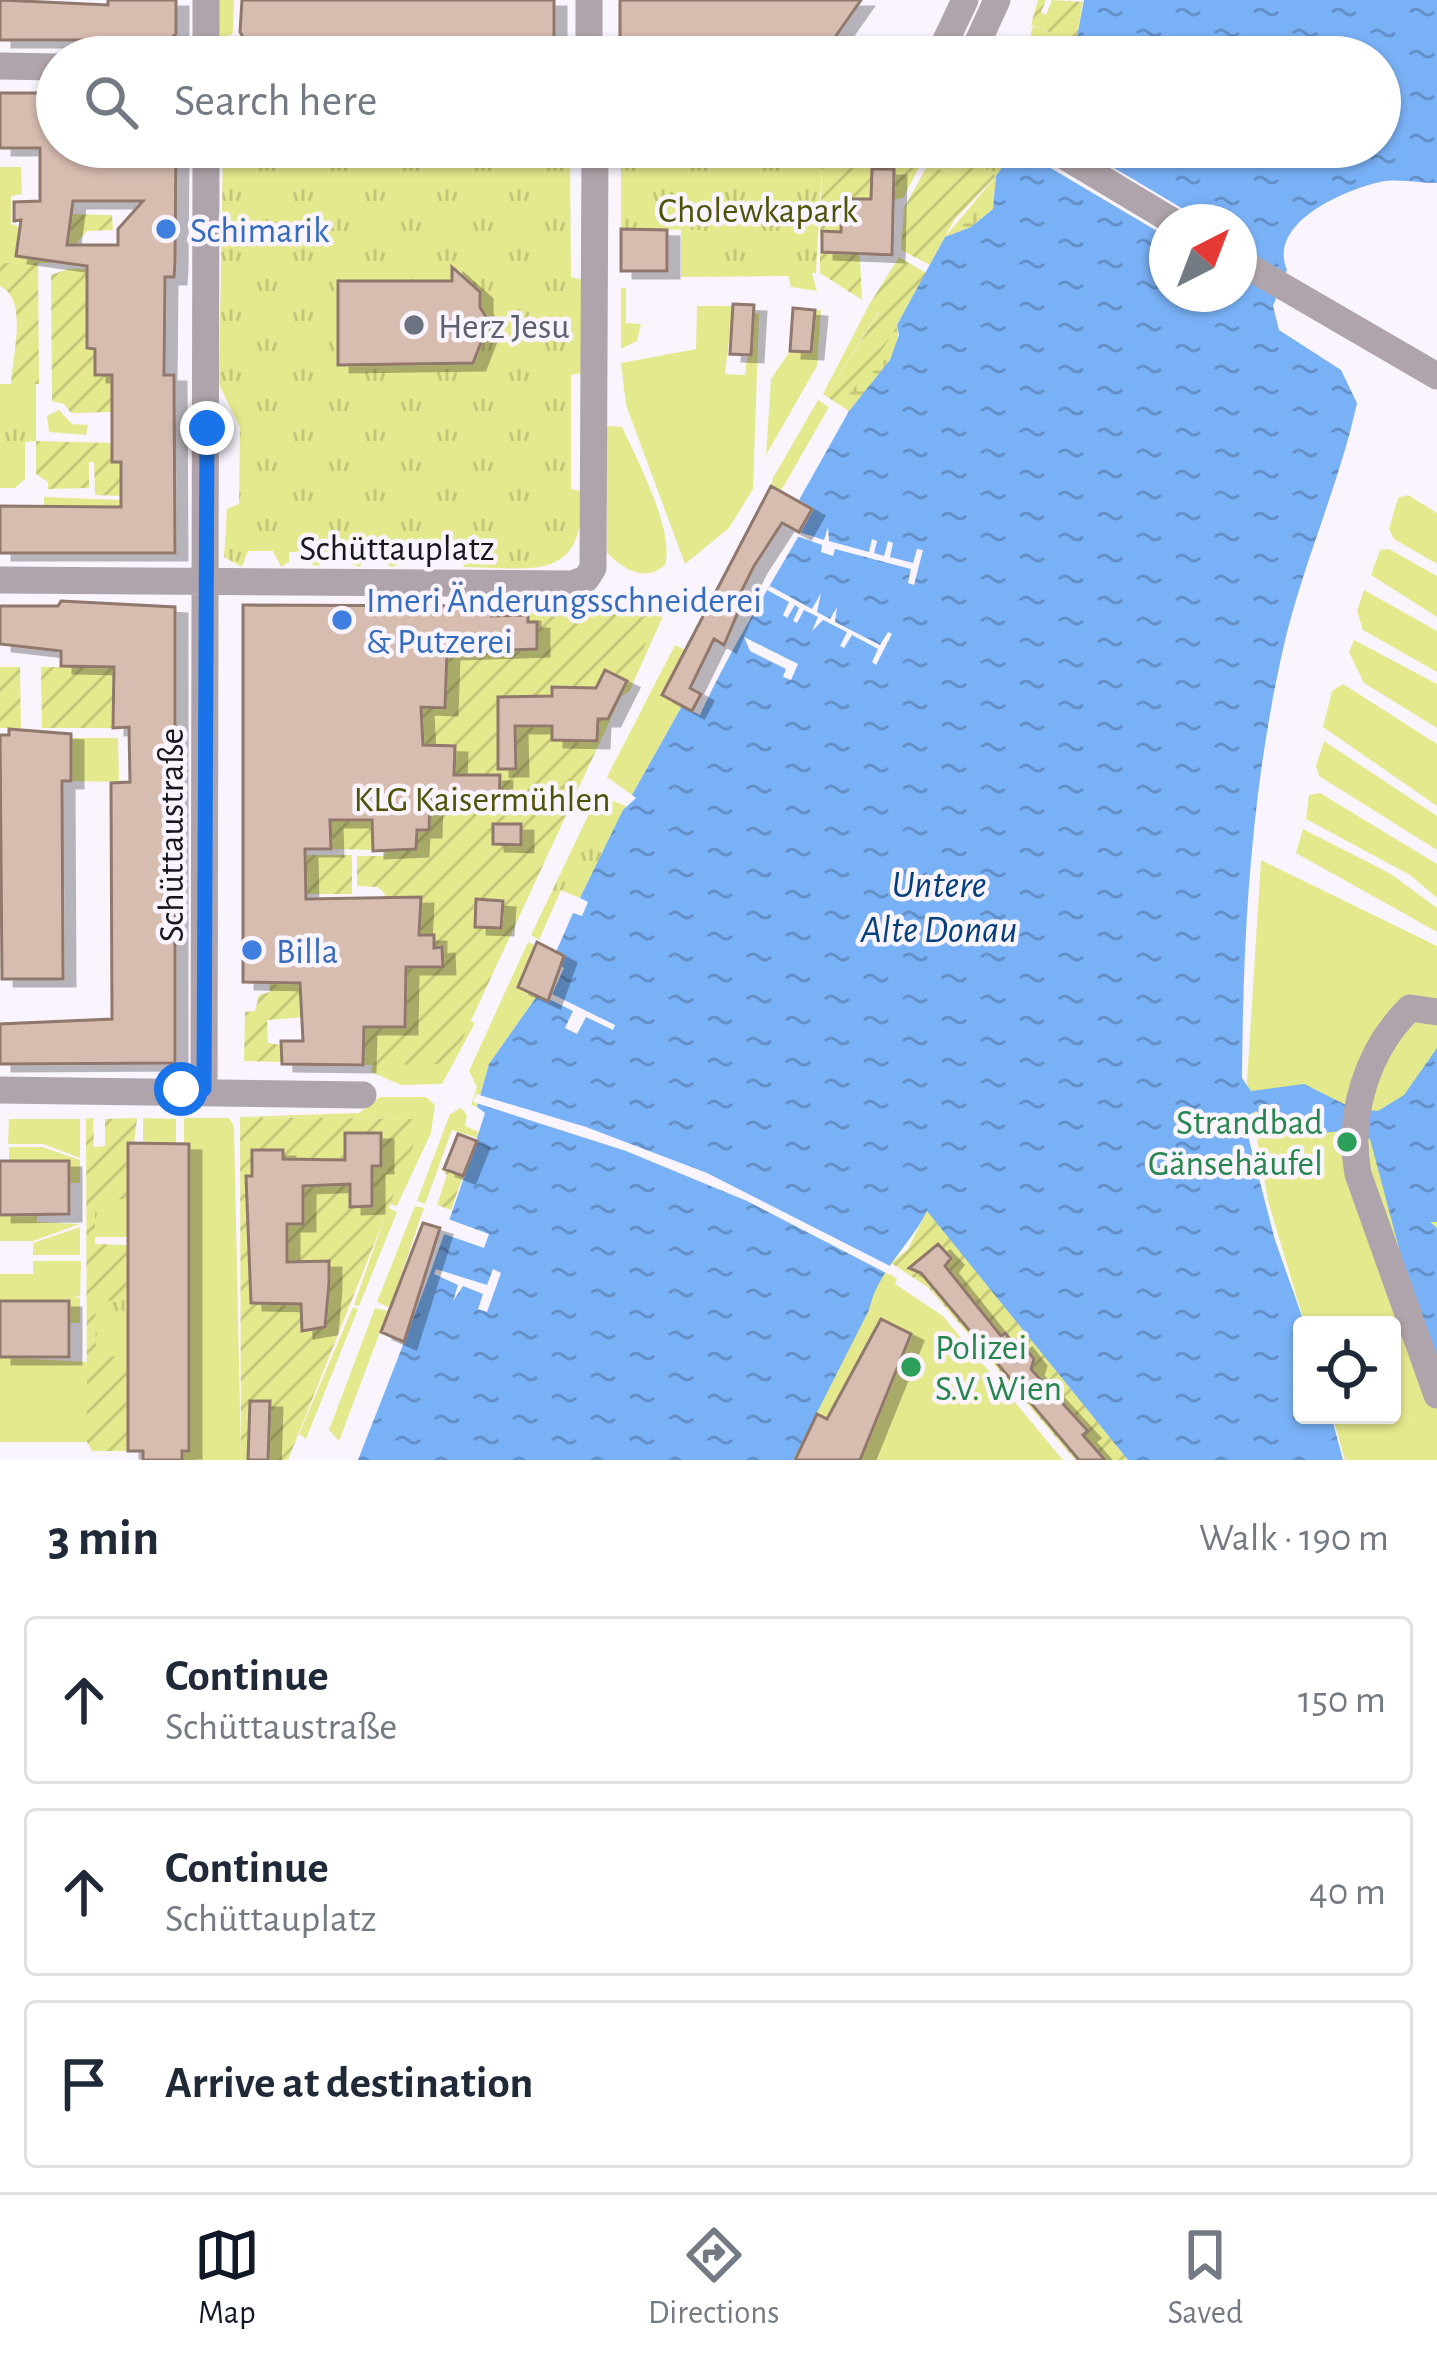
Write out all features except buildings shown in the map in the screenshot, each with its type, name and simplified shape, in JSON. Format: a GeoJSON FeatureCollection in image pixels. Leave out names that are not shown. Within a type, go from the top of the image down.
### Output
{"type":"FeatureCollection","features":[{"type":"Feature","properties":{"kind":"street"},"geometry":{"type":"LineString","coordinates":[[206,0],[206,36]]}},
{"type":"Feature","properties":{"kind":"street"},"geometry":{"type":"LineString","coordinates":[[589,0],[589,36]]}},
{"type":"Feature","properties":{"kind":"street"},"geometry":{"type":"LineString","coordinates":[[981,36],[997,0]]}},
{"type":"Feature","properties":{"kind":"street"},"geometry":{"type":"LineString","coordinates":[[948,36],[961,8]]}},
{"type":"Feature","properties":{"kind":"street"},"geometry":{"type":"LineString","coordinates":[[0,66],[36,67]]}},
{"type":"Feature","properties":{"kind":"street"},"geometry":{"type":"LineString","coordinates":[[206,168],[208,582]]}},
{"type":"Feature","properties":{"kind":"street","name":"Schüttauplatz"},"geometry":{"type":"LineString","coordinates":[[0,580],[572,584],[586,580],[593,568],[595,168]]}},
{"type":"Feature","properties":{"kind":"street"},"geometry":{"type":"LineString","coordinates":[[1084,168],[1149,207]]}},
{"type":"Feature","properties":{"kind":"street"},"geometry":{"type":"LineString","coordinates":[[1257,272],[1437,376]]}},
{"type":"Feature","properties":{"kind":"street","name":"Schüttaustraße"},"geometry":{"type":"LineString","coordinates":[[204,1089],[208,582]]}},
{"type":"Feature","properties":{"kind":"street"},"geometry":{"type":"LineString","coordinates":[[1437,1012],[1410,1008],[1387,1030],[1359,1105],[1352,1144],[1358,1174],[1437,1395]]}},
{"type":"Feature","properties":{"kind":"street"},"geometry":{"type":"LineString","coordinates":[[0,1090],[363,1094]]}},
{"type":"Feature","properties":{"kind":"green space"},"geometry":{"type":"Polygon","coordinates":[[[219,0],[234,0],[233,33],[220,36],[216,25],[219,0]]]}},
{"type":"Feature","properties":{"kind":"green space"},"geometry":{"type":"Polygon","coordinates":[[[1038,0],[1046,0],[1041,12],[1046,15],[1052,0],[1083,2],[1077,36],[1060,36],[1031,25],[1038,0]]]}},
{"type":"Feature","properties":{"kind":"green space"},"geometry":{"type":"Polygon","coordinates":[[[1033,26],[1060,36],[1030,36],[1033,26]]]}},
{"type":"Feature","properties":{"kind":"green space"},"geometry":{"type":"Polygon","coordinates":[[[0,167],[21,167],[22,194],[11,196],[11,224],[20,227],[16,256],[64,263],[0,263],[0,167]]]}},
{"type":"Feature","properties":{"kind":"green space"},"geometry":{"type":"Polygon","coordinates":[[[223,168],[570,168],[571,277],[583,280],[582,373],[571,375],[571,489],[582,491],[575,542],[565,556],[534,568],[464,567],[458,551],[437,552],[433,567],[424,565],[423,552],[400,552],[399,564],[392,567],[385,563],[384,551],[366,552],[360,567],[351,564],[349,551],[325,552],[319,566],[312,565],[309,551],[289,552],[289,562],[281,567],[273,551],[248,551],[242,567],[224,557],[227,509],[239,504],[240,428],[219,384],[223,168]]]}},
{"type":"Feature","properties":{"kind":"green space","name":"Cholewkapark"},"geometry":{"type":"Polygon","coordinates":[[[621,168],[822,168],[816,273],[700,272],[700,230],[621,229],[621,168]]]}},
{"type":"Feature","properties":{"kind":"green space"},"geometry":{"type":"Polygon","coordinates":[[[822,168],[919,168],[903,198],[893,200],[894,169],[872,169],[871,199],[842,199],[841,235],[859,237],[862,300],[820,273],[820,252],[838,252],[832,232],[822,231],[820,241],[822,168]]]}},
{"type":"Feature","properties":{"kind":"green space"},"geometry":{"type":"Polygon","coordinates":[[[926,168],[956,174],[961,168],[985,168],[996,176],[954,220],[930,265],[901,250],[904,208],[926,168]]]}},
{"type":"Feature","properties":{"kind":"green space"},"geometry":{"type":"Polygon","coordinates":[[[996,176],[993,209],[971,227],[945,237],[996,176]]]}},
{"type":"Feature","properties":{"kind":"green space"},"geometry":{"type":"Polygon","coordinates":[[[64,214],[112,215],[113,230],[87,231],[75,245],[67,245],[64,214]]]}},
{"type":"Feature","properties":{"kind":"green space"},"geometry":{"type":"Polygon","coordinates":[[[681,230],[700,230],[812,273],[817,291],[791,287],[788,276],[681,277],[681,230]]]}},
{"type":"Feature","properties":{"kind":"green space"},"geometry":{"type":"Polygon","coordinates":[[[899,257],[926,273],[888,341],[841,406],[826,396],[879,312],[869,305],[899,257]]]}},
{"type":"Feature","properties":{"kind":"green space"},"geometry":{"type":"Polygon","coordinates":[[[0,263],[38,263],[39,384],[11,384],[16,316],[9,293],[0,286],[0,263]]]}},
{"type":"Feature","properties":{"kind":"green space"},"geometry":{"type":"Polygon","coordinates":[[[127,268],[87,277],[87,347],[95,349],[96,374],[112,375],[112,412],[71,413],[64,404],[52,401],[51,275],[68,269],[127,268]]]}},
{"type":"Feature","properties":{"kind":"green space"},"geometry":{"type":"Polygon","coordinates":[[[621,288],[626,288],[626,323],[641,324],[637,341],[621,349],[621,288]]]}},
{"type":"Feature","properties":{"kind":"green space"},"geometry":{"type":"Polygon","coordinates":[[[869,305],[879,311],[826,396],[823,394],[869,305]]]}},
{"type":"Feature","properties":{"kind":"green space"},"geometry":{"type":"Polygon","coordinates":[[[697,306],[733,306],[725,374],[745,375],[753,313],[759,313],[753,489],[729,528],[685,564],[626,405],[621,363],[696,349],[697,306]]]}},
{"type":"Feature","properties":{"kind":"green space"},"geometry":{"type":"Polygon","coordinates":[[[815,310],[821,310],[817,366],[766,455],[771,379],[790,351],[811,352],[815,310]]]}},
{"type":"Feature","properties":{"kind":"green space"},"geometry":{"type":"Polygon","coordinates":[[[897,325],[890,360],[849,411],[841,406],[897,325]]]}},
{"type":"Feature","properties":{"kind":"green space"},"geometry":{"type":"Polygon","coordinates":[[[0,384],[36,384],[36,441],[25,442],[25,479],[15,488],[0,488],[0,384]]]}},
{"type":"Feature","properties":{"kind":"green space"},"geometry":{"type":"Polygon","coordinates":[[[818,400],[829,407],[781,491],[771,486],[773,478],[818,400]]]}},
{"type":"Feature","properties":{"kind":"green space"},"geometry":{"type":"Polygon","coordinates":[[[59,410],[72,424],[88,425],[86,435],[49,432],[47,416],[59,410]]]}},
{"type":"Feature","properties":{"kind":"green space"},"geometry":{"type":"Polygon","coordinates":[[[607,426],[622,427],[660,515],[665,565],[649,573],[627,569],[607,553],[607,426]]]}},
{"type":"Feature","properties":{"kind":"green space"},"geometry":{"type":"Polygon","coordinates":[[[36,441],[112,443],[112,462],[121,462],[121,496],[95,495],[94,462],[89,462],[89,488],[48,489],[48,482],[36,474],[36,441]]]}},
{"type":"Feature","properties":{"kind":"green space"},"geometry":{"type":"Polygon","coordinates":[[[1408,495],[1437,513],[1437,564],[1394,539],[1389,529],[1398,498],[1408,495]]]}},
{"type":"Feature","properties":{"kind":"green space"},"geometry":{"type":"Polygon","coordinates":[[[44,497],[121,500],[121,507],[44,506],[44,497]]]}},
{"type":"Feature","properties":{"kind":"green space"},"geometry":{"type":"Polygon","coordinates":[[[1389,549],[1437,576],[1437,617],[1371,575],[1380,550],[1389,549]]]}},
{"type":"Feature","properties":{"kind":"green space"},"geometry":{"type":"Polygon","coordinates":[[[1364,590],[1437,631],[1437,672],[1363,630],[1357,611],[1364,590]]]}},
{"type":"Feature","properties":{"kind":"green space","name":"KLG Kaisermühlen"},"geometry":{"type":"Polygon","coordinates":[[[492,606],[662,608],[451,1064],[363,1065],[364,983],[385,894],[378,887],[357,886],[357,856],[384,856],[385,851],[377,845],[373,850],[331,849],[331,838],[300,821],[402,819],[398,741],[423,740],[420,695],[364,650],[468,652],[493,647],[492,606]]]}},
{"type":"Feature","properties":{"kind":"green space"},"geometry":{"type":"Polygon","coordinates":[[[662,608],[664,614],[629,692],[619,697],[662,608]]]}},
{"type":"Feature","properties":{"kind":"green space"},"geometry":{"type":"Polygon","coordinates":[[[1354,640],[1437,684],[1437,728],[1364,683],[1349,652],[1354,640]]]}},
{"type":"Feature","properties":{"kind":"green space"},"geometry":{"type":"Polygon","coordinates":[[[675,645],[685,650],[662,695],[682,706],[632,795],[607,777],[675,645]]]}},
{"type":"Feature","properties":{"kind":"green space"},"geometry":{"type":"Polygon","coordinates":[[[0,667],[20,667],[21,728],[0,728],[0,667]]]}},
{"type":"Feature","properties":{"kind":"green space"},"geometry":{"type":"Polygon","coordinates":[[[41,667],[114,667],[113,728],[42,728],[41,667]]]}},
{"type":"Feature","properties":{"kind":"green space"},"geometry":{"type":"Polygon","coordinates":[[[1343,684],[1437,744],[1437,806],[1323,727],[1332,691],[1343,684]]]}},
{"type":"Feature","properties":{"kind":"green space"},"geometry":{"type":"Polygon","coordinates":[[[71,738],[118,738],[119,782],[71,781],[71,738]]]}},
{"type":"Feature","properties":{"kind":"green space"},"geometry":{"type":"Polygon","coordinates":[[[1324,741],[1437,816],[1437,850],[1319,776],[1316,766],[1324,741]]]}},
{"type":"Feature","properties":{"kind":"green space"},"geometry":{"type":"Polygon","coordinates":[[[1320,793],[1437,864],[1437,898],[1410,875],[1306,819],[1309,795],[1320,793]]]}},
{"type":"Feature","properties":{"kind":"green space"},"geometry":{"type":"Polygon","coordinates":[[[598,795],[626,806],[580,898],[561,890],[539,940],[531,935],[598,795]]]}},
{"type":"Feature","properties":{"kind":"green space"},"geometry":{"type":"Polygon","coordinates":[[[1303,829],[1391,874],[1437,908],[1437,932],[1296,853],[1303,829]]]}},
{"type":"Feature","properties":{"kind":"green space"},"geometry":{"type":"Polygon","coordinates":[[[305,855],[352,855],[352,894],[306,894],[305,855]]]}},
{"type":"Feature","properties":{"kind":"green space","name":"Strandbad Gänsehäufel"},"geometry":{"type":"Polygon","coordinates":[[[1261,860],[1437,946],[1437,1460],[1345,1460],[1335,1424],[1401,1424],[1401,1316],[1302,1316],[1268,1201],[1247,1082],[1261,860]]]}},
{"type":"Feature","properties":{"kind":"green space"},"geometry":{"type":"Polygon","coordinates":[[[528,942],[536,946],[518,986],[537,996],[489,1064],[477,1107],[471,1105],[477,1087],[469,1071],[528,942]]]}},
{"type":"Feature","properties":{"kind":"green space"},"geometry":{"type":"Polygon","coordinates":[[[269,982],[300,983],[300,993],[338,994],[331,1015],[267,1020],[268,1043],[281,1045],[282,1062],[244,1061],[245,1012],[255,1011],[259,995],[270,992],[269,982]]]}},
{"type":"Feature","properties":{"kind":"green space"},"geometry":{"type":"Polygon","coordinates":[[[469,1021],[475,1023],[442,1084],[401,1085],[371,1072],[373,1064],[451,1064],[469,1021]]]}},
{"type":"Feature","properties":{"kind":"green space"},"geometry":{"type":"Polygon","coordinates":[[[380,1097],[426,1097],[435,1105],[431,1133],[397,1206],[389,1204],[423,1119],[240,1117],[359,1113],[380,1097]]]}},
{"type":"Feature","properties":{"kind":"green space"},"geometry":{"type":"Polygon","coordinates":[[[461,1108],[467,1115],[465,1126],[479,1132],[477,1138],[452,1130],[425,1204],[417,1201],[450,1114],[461,1108]]]}},
{"type":"Feature","properties":{"kind":"green space"},"geometry":{"type":"Polygon","coordinates":[[[240,1117],[424,1119],[288,1460],[241,1460],[240,1117]]]}},
{"type":"Feature","properties":{"kind":"green space"},"geometry":{"type":"Polygon","coordinates":[[[93,1118],[94,1147],[105,1146],[105,1119],[137,1118],[128,1199],[95,1200],[95,1244],[128,1245],[128,1300],[95,1301],[96,1356],[128,1357],[128,1451],[92,1451],[87,1442],[86,1119],[93,1118]]]}},
{"type":"Feature","properties":{"kind":"green space"},"geometry":{"type":"Polygon","coordinates":[[[143,1118],[176,1119],[176,1144],[143,1143],[143,1118]]]}},
{"type":"Feature","properties":{"kind":"green space"},"geometry":{"type":"Polygon","coordinates":[[[184,1118],[229,1118],[234,1126],[241,1460],[182,1460],[182,1451],[189,1450],[189,1145],[184,1144],[184,1118]]]}},
{"type":"Feature","properties":{"kind":"green space"},"geometry":{"type":"Polygon","coordinates":[[[9,1119],[80,1119],[80,1158],[43,1144],[8,1144],[9,1119]]]}},
{"type":"Feature","properties":{"kind":"green space"},"geometry":{"type":"Polygon","coordinates":[[[9,1147],[42,1147],[80,1160],[80,1183],[69,1183],[69,1161],[9,1161],[9,1147]]]}},
{"type":"Feature","properties":{"kind":"green space"},"geometry":{"type":"Polygon","coordinates":[[[439,1167],[463,1176],[451,1210],[437,1205],[447,1175],[439,1167]]]}},
{"type":"Feature","properties":{"kind":"green space"},"geometry":{"type":"Polygon","coordinates":[[[95,1199],[128,1199],[128,1237],[95,1237],[95,1199]]]}},
{"type":"Feature","properties":{"kind":"green space"},"geometry":{"type":"Polygon","coordinates":[[[415,1206],[424,1208],[390,1308],[377,1302],[415,1206]]]}},
{"type":"Feature","properties":{"kind":"green space"},"geometry":{"type":"Polygon","coordinates":[[[388,1208],[397,1212],[359,1306],[354,1305],[388,1208]]]}},
{"type":"Feature","properties":{"kind":"green space"},"geometry":{"type":"Polygon","coordinates":[[[927,1210],[1128,1460],[1075,1460],[929,1288],[891,1263],[908,1249],[927,1210]]]}},
{"type":"Feature","properties":{"kind":"green space"},"geometry":{"type":"Polygon","coordinates":[[[0,1215],[37,1215],[37,1222],[80,1224],[33,1241],[0,1241],[0,1215]]]}},
{"type":"Feature","properties":{"kind":"green space"},"geometry":{"type":"Polygon","coordinates":[[[80,1227],[80,1255],[33,1255],[33,1243],[80,1227]]]}},
{"type":"Feature","properties":{"kind":"green space"},"geometry":{"type":"Polygon","coordinates":[[[33,1261],[81,1261],[80,1297],[73,1295],[80,1299],[80,1323],[69,1323],[69,1301],[0,1301],[0,1274],[33,1274],[33,1261]]]}},
{"type":"Feature","properties":{"kind":"green space","name":"Polizei S.V. Wien"},"geometry":{"type":"Polygon","coordinates":[[[885,1270],[897,1279],[895,1284],[943,1316],[1063,1460],[793,1460],[885,1270]]]}},
{"type":"Feature","properties":{"kind":"green space"},"geometry":{"type":"Polygon","coordinates":[[[95,1300],[128,1300],[128,1357],[95,1357],[95,1300]]]}},
{"type":"Feature","properties":{"kind":"green space"},"geometry":{"type":"Polygon","coordinates":[[[353,1307],[358,1309],[306,1439],[299,1434],[353,1307]]]}},
{"type":"Feature","properties":{"kind":"green space"},"geometry":{"type":"Polygon","coordinates":[[[375,1308],[388,1311],[339,1441],[329,1430],[375,1308]]]}},
{"type":"Feature","properties":{"kind":"green space"},"geometry":{"type":"Polygon","coordinates":[[[0,1357],[87,1362],[87,1442],[0,1442],[0,1357]]]}},
{"type":"Feature","properties":{"kind":"water","name":"Untere Alte Donau"},"geometry":{"type":"Polygon","coordinates":[[[1084,0],[1437,0],[1437,183],[1380,182],[1312,211],[1288,238],[1287,270],[1273,306],[1279,330],[1341,370],[1357,403],[1291,618],[1272,702],[1251,862],[1242,1078],[1251,1091],[1304,1084],[1354,1109],[1378,1111],[1404,1095],[1437,1048],[1437,1222],[1430,1222],[1437,1228],[1437,1357],[1400,1252],[1370,1139],[1347,1131],[1292,1130],[1256,1111],[1247,1116],[1247,1132],[1275,1240],[1302,1316],[1293,1316],[1293,1424],[1333,1424],[1343,1460],[1128,1460],[927,1211],[879,1283],[793,1460],[358,1460],[470,1159],[485,1113],[477,1107],[489,1064],[537,996],[549,1001],[564,968],[559,965],[564,956],[556,952],[573,913],[582,916],[588,902],[580,898],[623,810],[636,798],[632,795],[682,706],[700,715],[814,509],[799,500],[849,411],[890,360],[899,335],[897,325],[945,237],[971,227],[993,209],[996,176],[1002,168],[1401,168],[1401,36],[1077,36],[1084,0]]]}},
{"type":"Feature","properties":{"kind":"pier"},"geometry":{"type":"Polygon","coordinates":[[[1050,168],[1114,168],[1175,204],[1149,204],[1149,226],[1050,168]]]}},
{"type":"Feature","properties":{"kind":"pier"},"geometry":{"type":"Polygon","coordinates":[[[828,527],[829,541],[869,552],[872,539],[877,541],[874,553],[884,556],[888,541],[893,543],[890,557],[913,563],[917,549],[923,550],[914,585],[908,583],[911,569],[835,549],[833,556],[821,552],[822,545],[794,535],[796,531],[824,540],[828,527]]]}},
{"type":"Feature","properties":{"kind":"pier"},"geometry":{"type":"Polygon","coordinates":[[[770,586],[812,609],[821,593],[817,612],[830,619],[837,607],[835,622],[880,645],[888,632],[892,634],[876,665],[872,662],[878,649],[852,635],[844,648],[840,646],[847,632],[823,620],[812,631],[818,617],[804,610],[797,623],[793,621],[799,608],[795,605],[787,618],[783,615],[789,602],[767,590],[770,586]]]}},
{"type":"Feature","properties":{"kind":"pier"},"geometry":{"type":"Polygon","coordinates":[[[744,637],[798,664],[791,680],[783,677],[786,669],[750,651],[744,637]]]}},
{"type":"Feature","properties":{"kind":"pier"},"geometry":{"type":"Polygon","coordinates":[[[552,994],[615,1025],[613,1030],[586,1017],[577,1034],[565,1028],[573,1011],[549,999],[552,994]]]}},
{"type":"Feature","properties":{"kind":"pier"},"geometry":{"type":"Polygon","coordinates":[[[476,1094],[586,1127],[707,1173],[894,1268],[890,1275],[747,1201],[626,1151],[473,1102],[476,1094]]]}},
{"type":"Feature","properties":{"kind":"pier"},"geometry":{"type":"Polygon","coordinates":[[[448,1219],[489,1234],[484,1248],[444,1234],[448,1219]]]}},
{"type":"Feature","properties":{"kind":"pier"},"geometry":{"type":"Polygon","coordinates":[[[436,1269],[487,1285],[493,1269],[501,1273],[487,1312],[478,1309],[483,1294],[463,1286],[453,1301],[458,1285],[434,1274],[436,1269]]]}},
{"type":"Feature","properties":{"kind":"place","name":"Schimarik"},"geometry":{"type":"Point","coordinates":[166,229]}},
{"type":"Feature","properties":{"kind":"place","name":"Herz Jesu"},"geometry":{"type":"Point","coordinates":[414,325]}},
{"type":"Feature","properties":{"kind":"place","name":"Imeri Änderungsschneiderei & Putzerei"},"geometry":{"type":"Point","coordinates":[342,620]}},
{"type":"Feature","properties":{"kind":"place","name":"Billa"},"geometry":{"type":"Point","coordinates":[252,950]}},
{"type":"Feature","properties":{"kind":"place","name":"Strandbad Gänsehäufel"},"geometry":{"type":"Point","coordinates":[1347,1142]}},
{"type":"Feature","properties":{"kind":"place","name":"Polizei S.V. Wien"},"geometry":{"type":"Point","coordinates":[911,1367]}},
{"type":"Feature","properties":{"kind":"route"},"geometry":{"type":"LineString","coordinates":[[181,1089],[204,1089],[207,428]]}}]}
